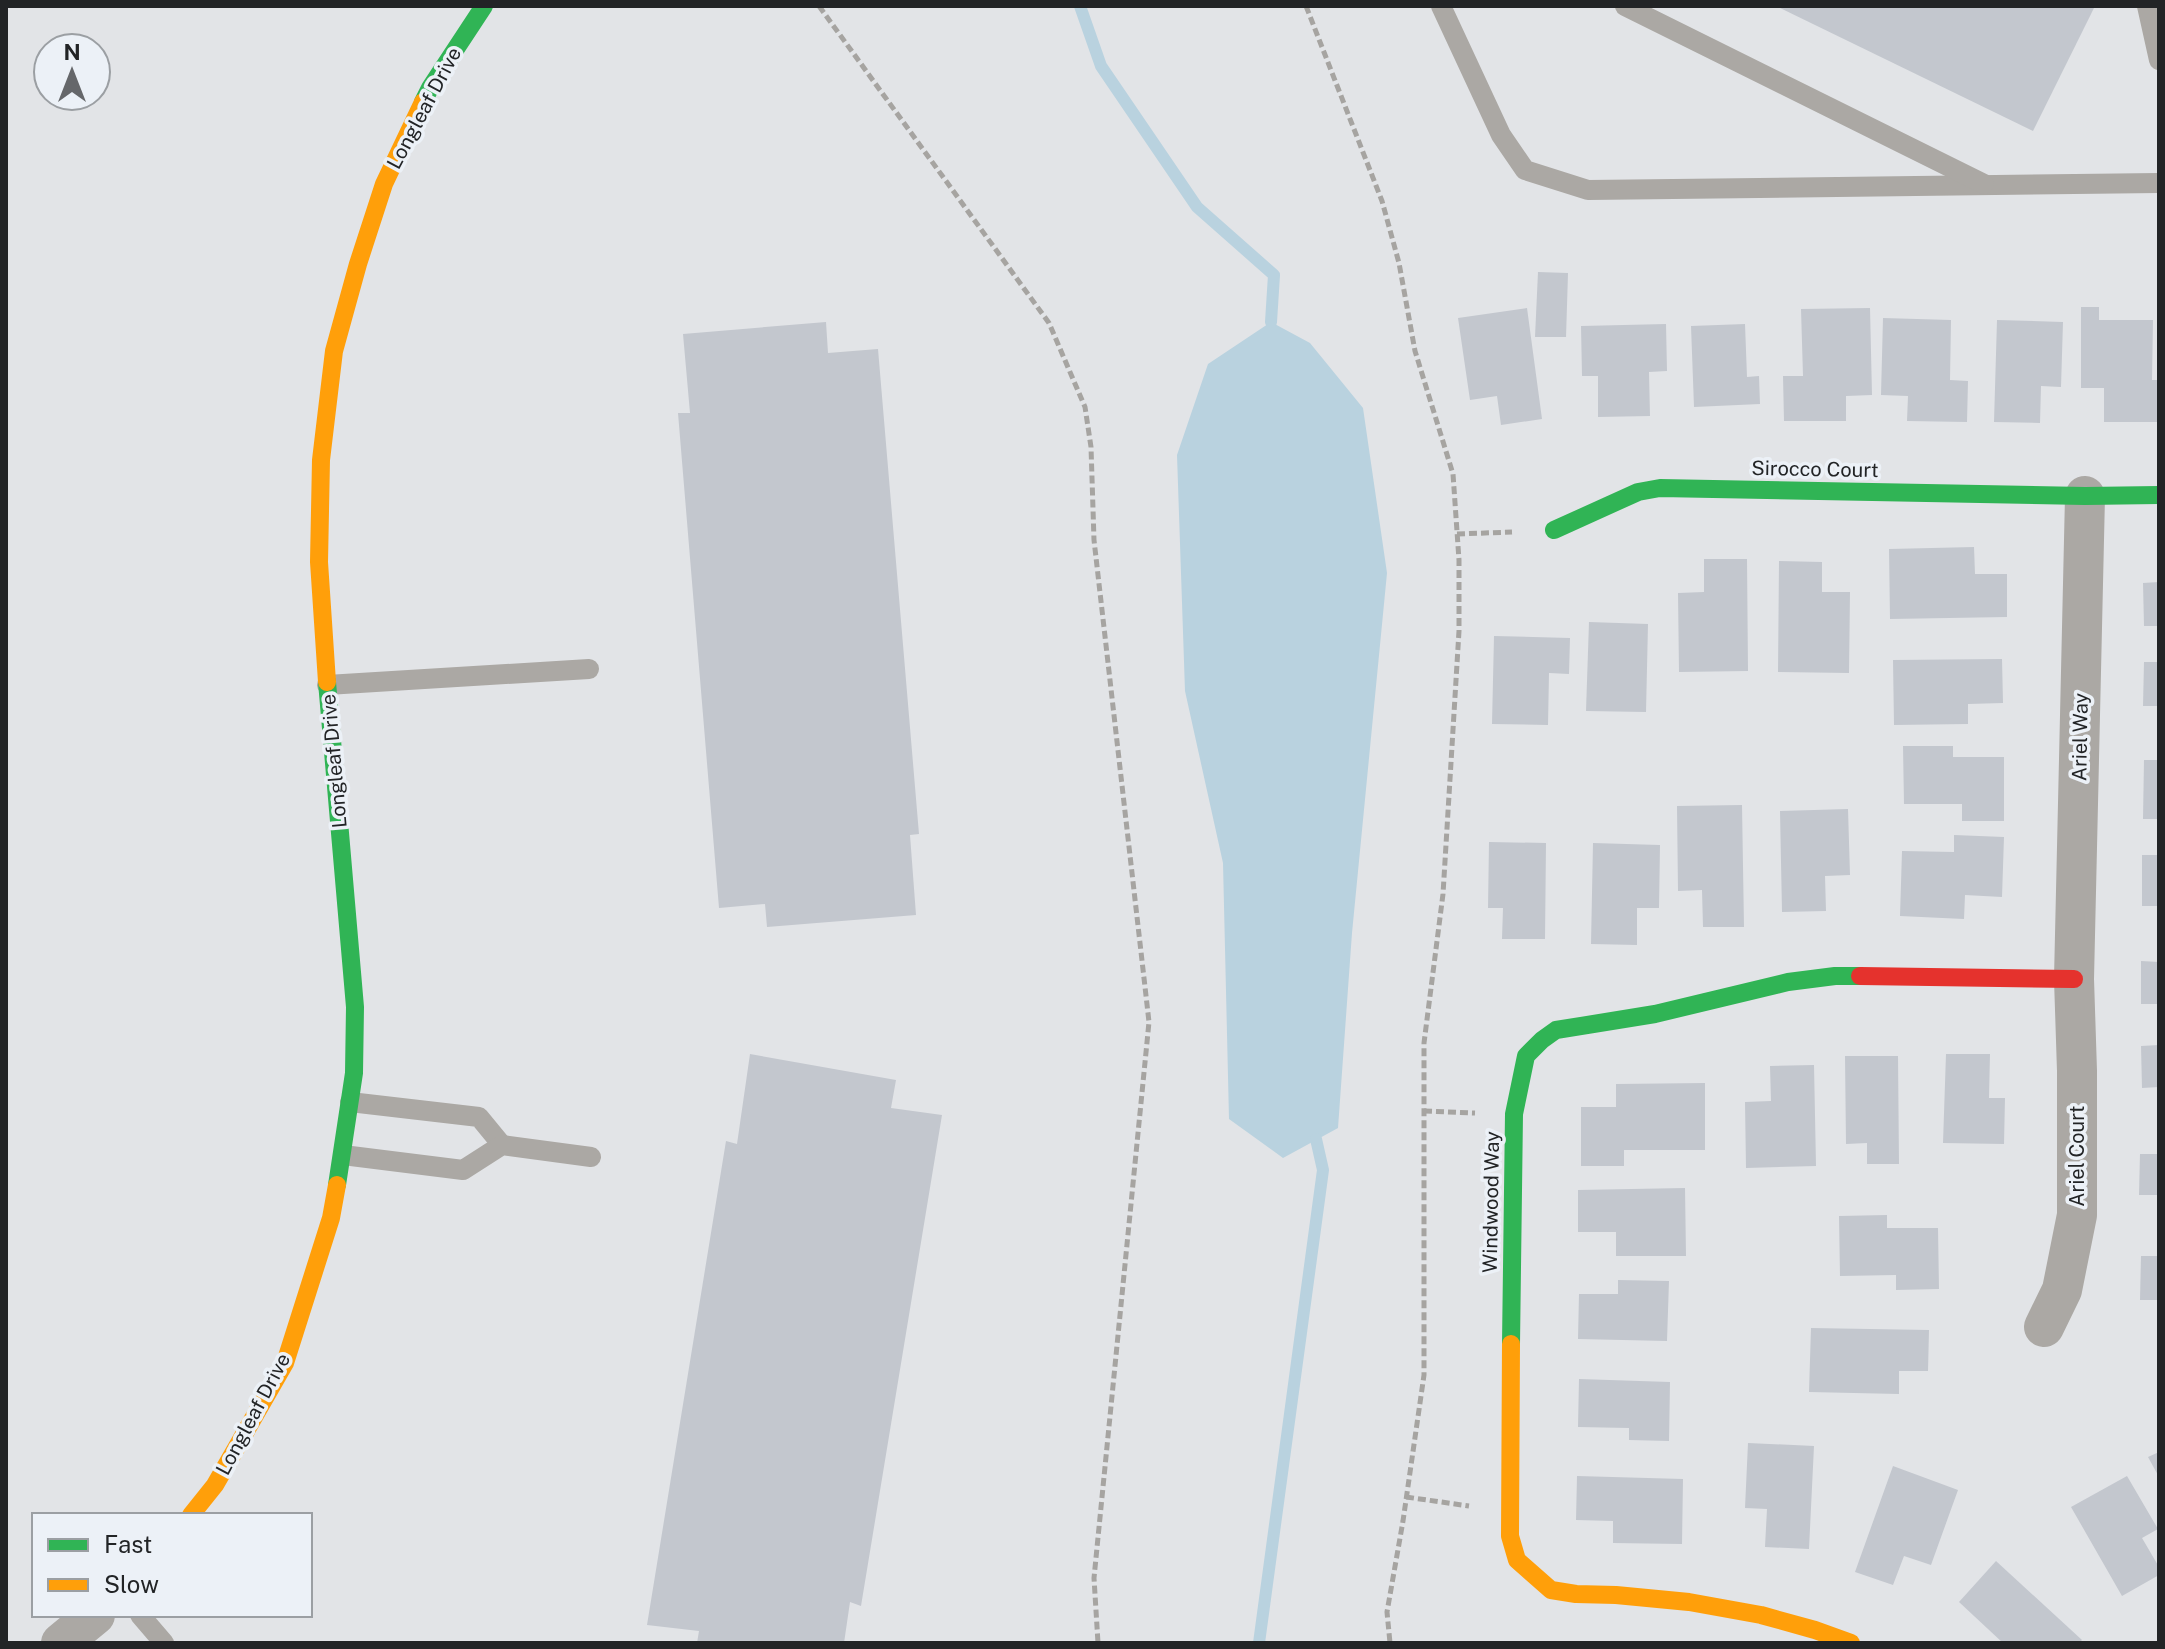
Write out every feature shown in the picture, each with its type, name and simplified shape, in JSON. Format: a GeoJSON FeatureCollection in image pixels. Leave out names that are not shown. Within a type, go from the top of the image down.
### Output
{"type":"FeatureCollection","features":[{"type":"Feature","properties":{"kind":"street","name":"Longleaf Drive"},"geometry":{"type":"LineString","coordinates":[[193,1513],[215,1485],[285,1363],[331,1218],[354,1073],[355,1007],[319,562],[321,460],[334,351],[384,184],[430,88],[484,6]]}},
{"type":"Feature","properties":{"kind":"street","name":"Sirocco Court"},"geometry":{"type":"LineString","coordinates":[[1554,530],[1638,492],[1660,488],[2159,495]]}},
{"type":"Feature","properties":{"kind":"street","name":"Ariel Way"},"geometry":{"type":"LineString","coordinates":[[2074,979],[2085,496]]}},
{"type":"Feature","properties":{"kind":"street","name":"Windwood Way"},"geometry":{"type":"LineString","coordinates":[[1851,1643],[1761,1615],[1689,1602],[1551,1590],[1517,1560],[1510,1536],[1514,1114],[1526,1056],[1556,1030],[1655,1014],[1788,982],[1835,976],[2074,979]]}},
{"type":"Feature","properties":{"kind":"street","name":"Ariel Court"},"geometry":{"type":"LineString","coordinates":[[2044,1327],[2062,1290],[2077,1215],[2074,979]]}},
{"type":"Feature","properties":{"kind":"street"},"geometry":{"type":"LineString","coordinates":[[61,1643],[93,1617]]}},
{"type":"Feature","properties":{"kind":"lane"},"geometry":{"type":"LineString","coordinates":[[1441,6],[1501,135],[1525,170],[1588,190],[2159,183]]}},
{"type":"Feature","properties":{"kind":"lane"},"geometry":{"type":"LineString","coordinates":[[1625,6],[1987,185]]}},
{"type":"Feature","properties":{"kind":"lane"},"geometry":{"type":"LineString","coordinates":[[2147,6],[2159,60]]}},
{"type":"Feature","properties":{"kind":"lane"},"geometry":{"type":"LineString","coordinates":[[327,685],[589,669]]}},
{"type":"Feature","properties":{"kind":"lane"},"geometry":{"type":"LineString","coordinates":[[350,1102],[479,1117],[502,1145]]}},
{"type":"Feature","properties":{"kind":"lane"},"geometry":{"type":"LineString","coordinates":[[343,1155],[463,1170],[502,1145],[591,1157]]}},
{"type":"Feature","properties":{"kind":"lane"},"geometry":{"type":"LineString","coordinates":[[142,1617],[164,1643]]}},
{"type":"Feature","properties":{"kind":"path"},"geometry":{"type":"LineString","coordinates":[[819,6],[1049,323],[1085,407],[1091,447],[1094,540],[1149,1022],[1094,1578],[1098,1643]]}},
{"type":"Feature","properties":{"kind":"path"},"geometry":{"type":"LineString","coordinates":[[1306,6],[1382,201],[1399,263],[1415,351],[1453,474],[1457,534],[1459,631],[1443,894],[1424,1043],[1424,1375],[1387,1612],[1390,1643]]}},
{"type":"Feature","properties":{"kind":"path"},"geometry":{"type":"LineString","coordinates":[[1457,534],[1554,530]]}},
{"type":"Feature","properties":{"kind":"path"},"geometry":{"type":"LineString","coordinates":[[1406,1497],[1510,1512]]}},
{"type":"Feature","properties":{"kind":"water"},"geometry":{"type":"Polygon","coordinates":[[[1271,322],[1310,343],[1363,408],[1387,573],[1352,933],[1338,1128],[1283,1158],[1229,1119],[1223,863],[1185,691],[1177,455],[1208,364],[1271,322]]]}},
{"type":"Feature","properties":{"kind":"building"},"geometry":{"type":"Polygon","coordinates":[[[1776,6],[2095,6],[2033,131],[1776,6]]]}},
{"type":"Feature","properties":{"kind":"building"},"geometry":{"type":"Polygon","coordinates":[[[1538,272],[1568,273],[1566,337],[1535,337],[1538,272]]]}},
{"type":"Feature","properties":{"kind":"building"},"geometry":{"type":"Polygon","coordinates":[[[2081,307],[2099,307],[2099,320],[2153,320],[2152,380],[2159,380],[2159,422],[2104,422],[2104,388],[2081,388],[2081,307]]]}},
{"type":"Feature","properties":{"kind":"building"},"geometry":{"type":"Polygon","coordinates":[[[1527,308],[1542,419],[1501,425],[1497,396],[1470,400],[1458,318],[1527,308]]]}},
{"type":"Feature","properties":{"kind":"building"},"geometry":{"type":"Polygon","coordinates":[[[1870,308],[1872,395],[1846,396],[1846,421],[1784,421],[1783,376],[1803,376],[1801,309],[1870,308]]]}},
{"type":"Feature","properties":{"kind":"building"},"geometry":{"type":"Polygon","coordinates":[[[1883,318],[1951,320],[1950,380],[1968,381],[1967,422],[1907,421],[1908,396],[1881,395],[1883,318]]]}},
{"type":"Feature","properties":{"kind":"building"},"geometry":{"type":"Polygon","coordinates":[[[1997,320],[2063,322],[2061,387],[2041,386],[2040,423],[1994,422],[1997,320]]]}},
{"type":"Feature","properties":{"kind":"building"},"geometry":{"type":"Polygon","coordinates":[[[826,322],[828,353],[878,349],[919,834],[910,835],[916,915],[767,927],[765,904],[719,908],[678,413],[690,413],[683,334],[826,322]]]}},
{"type":"Feature","properties":{"kind":"building"},"geometry":{"type":"Polygon","coordinates":[[[1666,324],[1667,371],[1649,372],[1650,416],[1598,417],[1598,376],[1582,376],[1581,326],[1666,324]]]}},
{"type":"Feature","properties":{"kind":"building"},"geometry":{"type":"Polygon","coordinates":[[[1745,324],[1747,377],[1759,376],[1760,404],[1694,407],[1691,326],[1745,324]]]}},
{"type":"Feature","properties":{"kind":"building"},"geometry":{"type":"Polygon","coordinates":[[[1974,547],[1975,574],[2007,574],[2007,617],[1890,619],[1889,549],[1974,547]]]}},
{"type":"Feature","properties":{"kind":"building"},"geometry":{"type":"Polygon","coordinates":[[[1704,559],[1747,559],[1748,671],[1679,672],[1678,593],[1704,592],[1704,559]]]}},
{"type":"Feature","properties":{"kind":"building"},"geometry":{"type":"Polygon","coordinates":[[[1779,561],[1822,562],[1822,592],[1850,592],[1849,673],[1778,672],[1779,561]]]}},
{"type":"Feature","properties":{"kind":"building"},"geometry":{"type":"Polygon","coordinates":[[[2159,582],[2159,626],[2144,626],[2143,583],[2159,582]]]}},
{"type":"Feature","properties":{"kind":"building"},"geometry":{"type":"Polygon","coordinates":[[[1589,622],[1648,624],[1646,712],[1586,711],[1589,622]]]}},
{"type":"Feature","properties":{"kind":"building"},"geometry":{"type":"Polygon","coordinates":[[[1494,636],[1570,638],[1569,674],[1549,673],[1548,725],[1492,724],[1494,636]]]}},
{"type":"Feature","properties":{"kind":"building"},"geometry":{"type":"Polygon","coordinates":[[[2002,659],[2003,703],[1968,704],[1968,724],[1894,725],[1893,660],[2002,659]]]}},
{"type":"Feature","properties":{"kind":"building"},"geometry":{"type":"Polygon","coordinates":[[[2144,662],[2159,662],[2159,706],[2143,706],[2144,662]]]}},
{"type":"Feature","properties":{"kind":"building"},"geometry":{"type":"Polygon","coordinates":[[[1903,746],[1953,746],[1953,757],[2004,757],[2004,821],[1962,821],[1962,804],[1904,804],[1903,746]]]}},
{"type":"Feature","properties":{"kind":"building"},"geometry":{"type":"Polygon","coordinates":[[[2144,760],[2159,760],[2159,819],[2143,819],[2144,760]]]}},
{"type":"Feature","properties":{"kind":"building"},"geometry":{"type":"Polygon","coordinates":[[[1742,805],[1744,927],[1703,927],[1702,890],[1678,891],[1677,806],[1742,805]]]}},
{"type":"Feature","properties":{"kind":"building"},"geometry":{"type":"Polygon","coordinates":[[[1848,809],[1850,875],[1825,876],[1826,911],[1782,912],[1780,811],[1848,809]]]}},
{"type":"Feature","properties":{"kind":"building"},"geometry":{"type":"Polygon","coordinates":[[[1954,835],[2004,837],[2002,897],[1965,895],[1964,919],[1900,916],[1902,851],[1954,852],[1954,835]]]}},
{"type":"Feature","properties":{"kind":"building"},"geometry":{"type":"Polygon","coordinates":[[[1489,842],[1546,843],[1545,939],[1502,939],[1503,908],[1488,908],[1489,842]]]}},
{"type":"Feature","properties":{"kind":"building"},"geometry":{"type":"Polygon","coordinates":[[[1593,843],[1660,845],[1659,908],[1637,908],[1637,945],[1591,944],[1593,843]]]}},
{"type":"Feature","properties":{"kind":"building"},"geometry":{"type":"Polygon","coordinates":[[[2142,855],[2159,855],[2159,906],[2142,906],[2142,855]]]}},
{"type":"Feature","properties":{"kind":"building"},"geometry":{"type":"Polygon","coordinates":[[[2141,961],[2159,962],[2159,1004],[2141,1004],[2141,961]]]}},
{"type":"Feature","properties":{"kind":"building"},"geometry":{"type":"Polygon","coordinates":[[[2159,1045],[2159,1087],[2142,1088],[2141,1046],[2159,1045]]]}},
{"type":"Feature","properties":{"kind":"building"},"geometry":{"type":"Polygon","coordinates":[[[750,1054],[896,1080],[891,1108],[942,1115],[861,1606],[850,1602],[844,1643],[697,1643],[699,1631],[647,1625],[726,1141],[737,1144],[750,1054]]]}},
{"type":"Feature","properties":{"kind":"building"},"geometry":{"type":"Polygon","coordinates":[[[1946,1054],[1990,1054],[1989,1098],[2005,1098],[2004,1144],[1943,1143],[1946,1054]]]}},
{"type":"Feature","properties":{"kind":"building"},"geometry":{"type":"Polygon","coordinates":[[[1845,1056],[1898,1056],[1899,1164],[1867,1164],[1867,1143],[1846,1144],[1845,1056]]]}},
{"type":"Feature","properties":{"kind":"building"},"geometry":{"type":"Polygon","coordinates":[[[1814,1065],[1816,1166],[1746,1168],[1745,1102],[1771,1101],[1770,1066],[1814,1065]]]}},
{"type":"Feature","properties":{"kind":"building"},"geometry":{"type":"Polygon","coordinates":[[[1705,1083],[1705,1150],[1624,1150],[1624,1166],[1581,1166],[1581,1107],[1616,1107],[1616,1084],[1705,1083]]]}},
{"type":"Feature","properties":{"kind":"building"},"geometry":{"type":"Polygon","coordinates":[[[2140,1154],[2159,1154],[2159,1195],[2139,1195],[2140,1154]]]}},
{"type":"Feature","properties":{"kind":"building"},"geometry":{"type":"Polygon","coordinates":[[[1685,1188],[1686,1256],[1616,1256],[1616,1232],[1578,1232],[1578,1190],[1685,1188]]]}},
{"type":"Feature","properties":{"kind":"building"},"geometry":{"type":"Polygon","coordinates":[[[1887,1215],[1887,1228],[1938,1228],[1939,1289],[1896,1290],[1896,1275],[1840,1276],[1839,1216],[1887,1215]]]}},
{"type":"Feature","properties":{"kind":"building"},"geometry":{"type":"Polygon","coordinates":[[[2141,1256],[2159,1256],[2159,1300],[2140,1300],[2141,1256]]]}},
{"type":"Feature","properties":{"kind":"building"},"geometry":{"type":"Polygon","coordinates":[[[1618,1280],[1669,1281],[1667,1341],[1578,1339],[1579,1294],[1618,1294],[1618,1280]]]}},
{"type":"Feature","properties":{"kind":"building"},"geometry":{"type":"Polygon","coordinates":[[[1811,1328],[1929,1330],[1928,1371],[1899,1371],[1899,1394],[1809,1392],[1811,1328]]]}},
{"type":"Feature","properties":{"kind":"building"},"geometry":{"type":"Polygon","coordinates":[[[1579,1379],[1670,1382],[1669,1441],[1629,1440],[1629,1428],[1578,1427],[1579,1379]]]}},
{"type":"Feature","properties":{"kind":"building"},"geometry":{"type":"Polygon","coordinates":[[[1748,1443],[1814,1446],[1809,1549],[1765,1547],[1767,1509],[1745,1508],[1748,1443]]]}},
{"type":"Feature","properties":{"kind":"building"},"geometry":{"type":"Polygon","coordinates":[[[2159,1452],[2159,1477],[2148,1457],[2159,1452]]]}},
{"type":"Feature","properties":{"kind":"building"},"geometry":{"type":"Polygon","coordinates":[[[1893,1466],[1958,1490],[1931,1565],[1904,1556],[1893,1585],[1855,1572],[1893,1466]]]}},
{"type":"Feature","properties":{"kind":"building"},"geometry":{"type":"Polygon","coordinates":[[[1577,1476],[1683,1479],[1682,1544],[1613,1543],[1613,1521],[1576,1520],[1577,1476]]]}},
{"type":"Feature","properties":{"kind":"building"},"geometry":{"type":"Polygon","coordinates":[[[2127,1476],[2158,1529],[2142,1538],[2159,1567],[2159,1575],[2122,1596],[2071,1507],[2127,1476]]]}},
{"type":"Feature","properties":{"kind":"building"},"geometry":{"type":"Polygon","coordinates":[[[1996,1561],[2082,1640],[2079,1643],[2003,1643],[1959,1602],[1996,1561]]]}},
{"type":"Feature","properties":{"kind":"waterway"},"geometry":{"type":"LineString","coordinates":[[1080,6],[1101,66],[1197,207],[1274,275],[1271,322]]}},
{"type":"Feature","properties":{"kind":"waterway"},"geometry":{"type":"LineString","coordinates":[[1259,1643],[1323,1170],[1316,1139]]}},
{"type":"Feature","properties":{"kind":"traffic: fast"},"geometry":{"type":"LineString","coordinates":[[423,102],[484,6]]}},
{"type":"Feature","properties":{"kind":"traffic: fast"},"geometry":{"type":"LineString","coordinates":[[1554,530],[1638,492],[1660,488],[2159,495]]}},
{"type":"Feature","properties":{"kind":"traffic: fast"},"geometry":{"type":"LineString","coordinates":[[327,682],[355,1007],[354,1073],[337,1185]]}},
{"type":"Feature","properties":{"kind":"traffic: fast"},"geometry":{"type":"LineString","coordinates":[[1511,1344],[1514,1114],[1526,1056],[1556,1030],[1655,1014],[1788,982],[1860,976]]}},
{"type":"Feature","properties":{"kind":"traffic: slow"},"geometry":{"type":"LineString","coordinates":[[327,682],[319,562],[321,460],[334,351],[384,184],[423,102]]}},
{"type":"Feature","properties":{"kind":"traffic: slow"},"geometry":{"type":"LineString","coordinates":[[193,1513],[215,1485],[285,1363],[331,1218],[337,1185]]}},
{"type":"Feature","properties":{"kind":"traffic: slow"},"geometry":{"type":"LineString","coordinates":[[1511,1344],[1510,1536],[1517,1560],[1551,1590],[1689,1602],[1761,1615],[1851,1643]]}},
{"type":"Feature","properties":{"kind":"traffic: jam"},"geometry":{"type":"LineString","coordinates":[[1860,976],[2074,979]]}}]}
